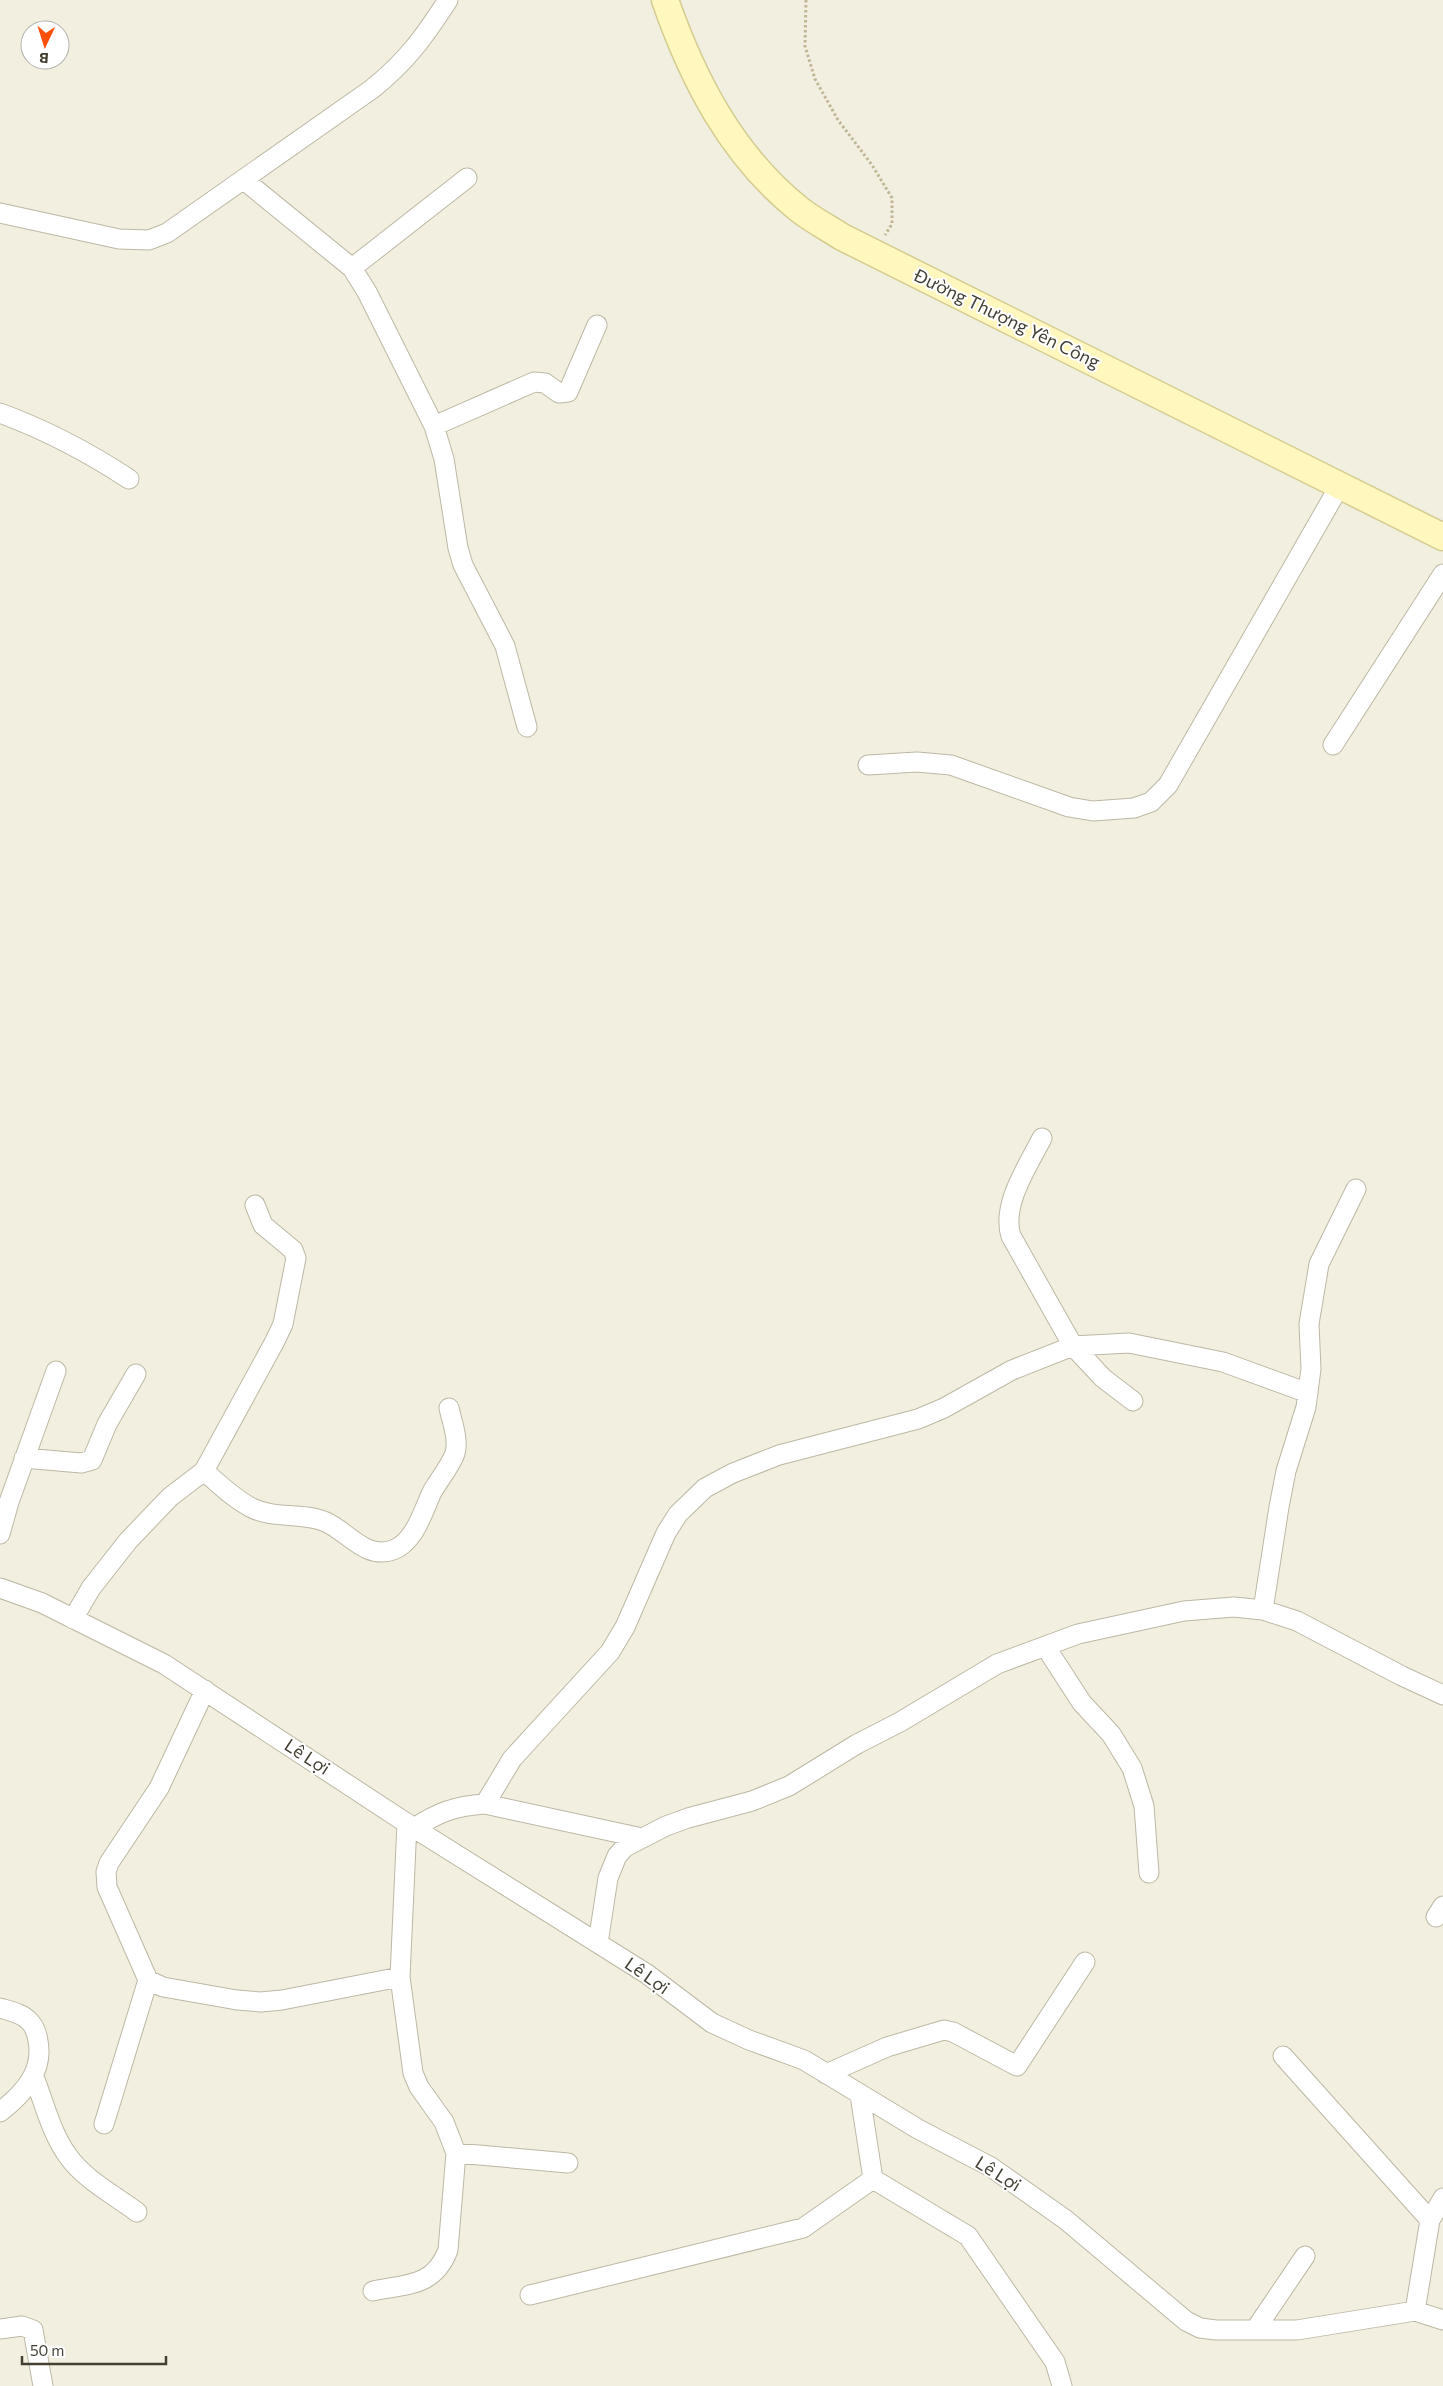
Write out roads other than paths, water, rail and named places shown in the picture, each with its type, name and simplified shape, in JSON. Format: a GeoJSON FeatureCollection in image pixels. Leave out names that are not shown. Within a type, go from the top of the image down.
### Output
{"type":"FeatureCollection","features":[{"type":"Feature","properties":{"kind":"main road","name":"Đường Thượng Yên Công"},"geometry":{"type":"LineString","coordinates":[[666,0],[695,77],[723,125],[762,175],[800,210],[842,237],[873,253],[1443,537]]}},
{"type":"Feature","properties":{"kind":"street"},"geometry":{"type":"LineString","coordinates":[[0,213],[119,239],[149,240],[167,233],[244,180],[397,69],[414,50],[448,0]]}},
{"type":"Feature","properties":{"kind":"street"},"geometry":{"type":"LineString","coordinates":[[352,268],[467,178]]}},
{"type":"Feature","properties":{"kind":"street"},"geometry":{"type":"LineString","coordinates":[[244,180],[352,268],[367,292],[434,426],[444,459],[458,548],[463,565],[505,646],[527,728]]}},
{"type":"Feature","properties":{"kind":"street"},"geometry":{"type":"LineString","coordinates":[[434,426],[534,382],[545,383],[559,394],[568,392],[596,325]]}},
{"type":"Feature","properties":{"kind":"street"},"geometry":{"type":"LineString","coordinates":[[0,413],[40,428],[91,454],[129,479]]}},
{"type":"Feature","properties":{"kind":"street"},"geometry":{"type":"LineString","coordinates":[[868,765],[916,762],[951,765],[1070,807],[1093,811],[1134,808],[1151,802],[1168,785],[1340,486]]}},
{"type":"Feature","properties":{"kind":"street"},"geometry":{"type":"LineString","coordinates":[[1333,746],[1443,574]]}},
{"type":"Feature","properties":{"kind":"street"},"geometry":{"type":"LineString","coordinates":[[1042,1138],[1010,1205],[1007,1225],[1011,1236],[1072,1346],[1103,1378],[1133,1401]]}},
{"type":"Feature","properties":{"kind":"street"},"geometry":{"type":"LineString","coordinates":[[1263,1610],[1278,1507],[1308,1393],[1312,1349],[1309,1324],[1318,1264],[1356,1189]]}},
{"type":"Feature","properties":{"kind":"street"},"geometry":{"type":"LineString","coordinates":[[73,1619],[91,1588],[128,1541],[170,1497],[204,1471],[275,1341],[282,1324],[294,1271],[295,1253],[267,1229],[256,1205]]}},
{"type":"Feature","properties":{"kind":"street"},"geometry":{"type":"LineString","coordinates":[[485,1804],[512,1760],[610,1652],[625,1627],[666,1533],[683,1509],[705,1488],[734,1473],[779,1455],[918,1419],[944,1408],[1012,1370],[1072,1346],[1129,1343],[1185,1354],[1223,1362],[1308,1393]]}},
{"type":"Feature","properties":{"kind":"street"},"geometry":{"type":"LineString","coordinates":[[0,1534],[24,1458],[56,1371]]}},
{"type":"Feature","properties":{"kind":"street"},"geometry":{"type":"LineString","coordinates":[[24,1458],[81,1463],[92,1460],[107,1424],[136,1374]]}},
{"type":"Feature","properties":{"kind":"street"},"geometry":{"type":"LineString","coordinates":[[204,1471],[242,1503],[254,1509],[326,1522],[368,1550],[378,1552],[391,1551],[402,1546],[410,1539],[437,1483],[455,1455],[455,1433],[449,1408]]}},
{"type":"Feature","properties":{"kind":"street","name":"Lê Lợi"},"geometry":{"type":"LineString","coordinates":[[0,1588],[42,1603],[164,1664],[410,1826],[647,1974],[712,2023],[749,2040],[804,2060],[918,2129],[991,2167],[1066,2220],[1186,2321],[1200,2328],[1216,2330],[1297,2330],[1415,2311]]}},
{"type":"Feature","properties":{"kind":"street"},"geometry":{"type":"LineString","coordinates":[[598,1943],[608,1878],[617,1856],[625,1847],[688,1818],[752,1800],[789,1786],[857,1744],[900,1722],[997,1664],[1078,1634],[1184,1611],[1234,1607],[1263,1610],[1297,1621],[1394,1672],[1443,1695]]}},
{"type":"Feature","properties":{"kind":"street"},"geometry":{"type":"LineString","coordinates":[[1045,1646],[1082,1703],[1111,1734],[1132,1768],[1144,1806],[1149,1873]]}},
{"type":"Feature","properties":{"kind":"street"},"geometry":{"type":"LineString","coordinates":[[104,2124],[148,1980],[107,1887],[106,1872],[109,1863],[162,1781],[205,1690]]}},
{"type":"Feature","properties":{"kind":"street"},"geometry":{"type":"LineString","coordinates":[[373,2291],[421,2281],[434,2274],[443,2264],[448,2250],[456,2153],[444,2122],[419,2087],[413,2074],[400,1977],[410,1826],[439,1812],[468,1805],[485,1804],[642,1838]]}},
{"type":"Feature","properties":{"kind":"street"},"geometry":{"type":"LineString","coordinates":[[826,2074],[887,2047],[944,2030],[1017,2066],[1085,1962]]}},
{"type":"Feature","properties":{"kind":"street"},"geometry":{"type":"LineString","coordinates":[[148,1980],[163,1987],[237,2000],[261,2002],[282,2000],[400,1977]]}},
{"type":"Feature","properties":{"kind":"street"},"geometry":{"type":"LineString","coordinates":[[0,2008],[18,2014],[29,2021],[37,2033],[40,2048],[34,2077],[16,2100],[0,2112]]}},
{"type":"Feature","properties":{"kind":"street"},"geometry":{"type":"LineString","coordinates":[[1283,2056],[1430,2220]]}},
{"type":"Feature","properties":{"kind":"street"},"geometry":{"type":"LineString","coordinates":[[34,2077],[60,2143],[68,2157],[81,2170],[137,2212]]}},
{"type":"Feature","properties":{"kind":"street"},"geometry":{"type":"LineString","coordinates":[[860,2095],[872,2179]]}},
{"type":"Feature","properties":{"kind":"street"},"geometry":{"type":"LineString","coordinates":[[456,2153],[568,2163]]}},
{"type":"Feature","properties":{"kind":"street"},"geometry":{"type":"LineString","coordinates":[[530,2294],[803,2228],[872,2179]]}},
{"type":"Feature","properties":{"kind":"street"},"geometry":{"type":"LineString","coordinates":[[872,2179],[968,2236],[1055,2362],[1062,2386]]}},
{"type":"Feature","properties":{"kind":"street"},"geometry":{"type":"LineString","coordinates":[[1443,2198],[1430,2220],[1415,2311],[1443,2320]]}},
{"type":"Feature","properties":{"kind":"street"},"geometry":{"type":"LineString","coordinates":[[1255,2330],[1305,2256]]}},
{"type":"Feature","properties":{"kind":"street"},"geometry":{"type":"LineString","coordinates":[[0,2329],[22,2326],[33,2330],[43,2386]]}}]}
